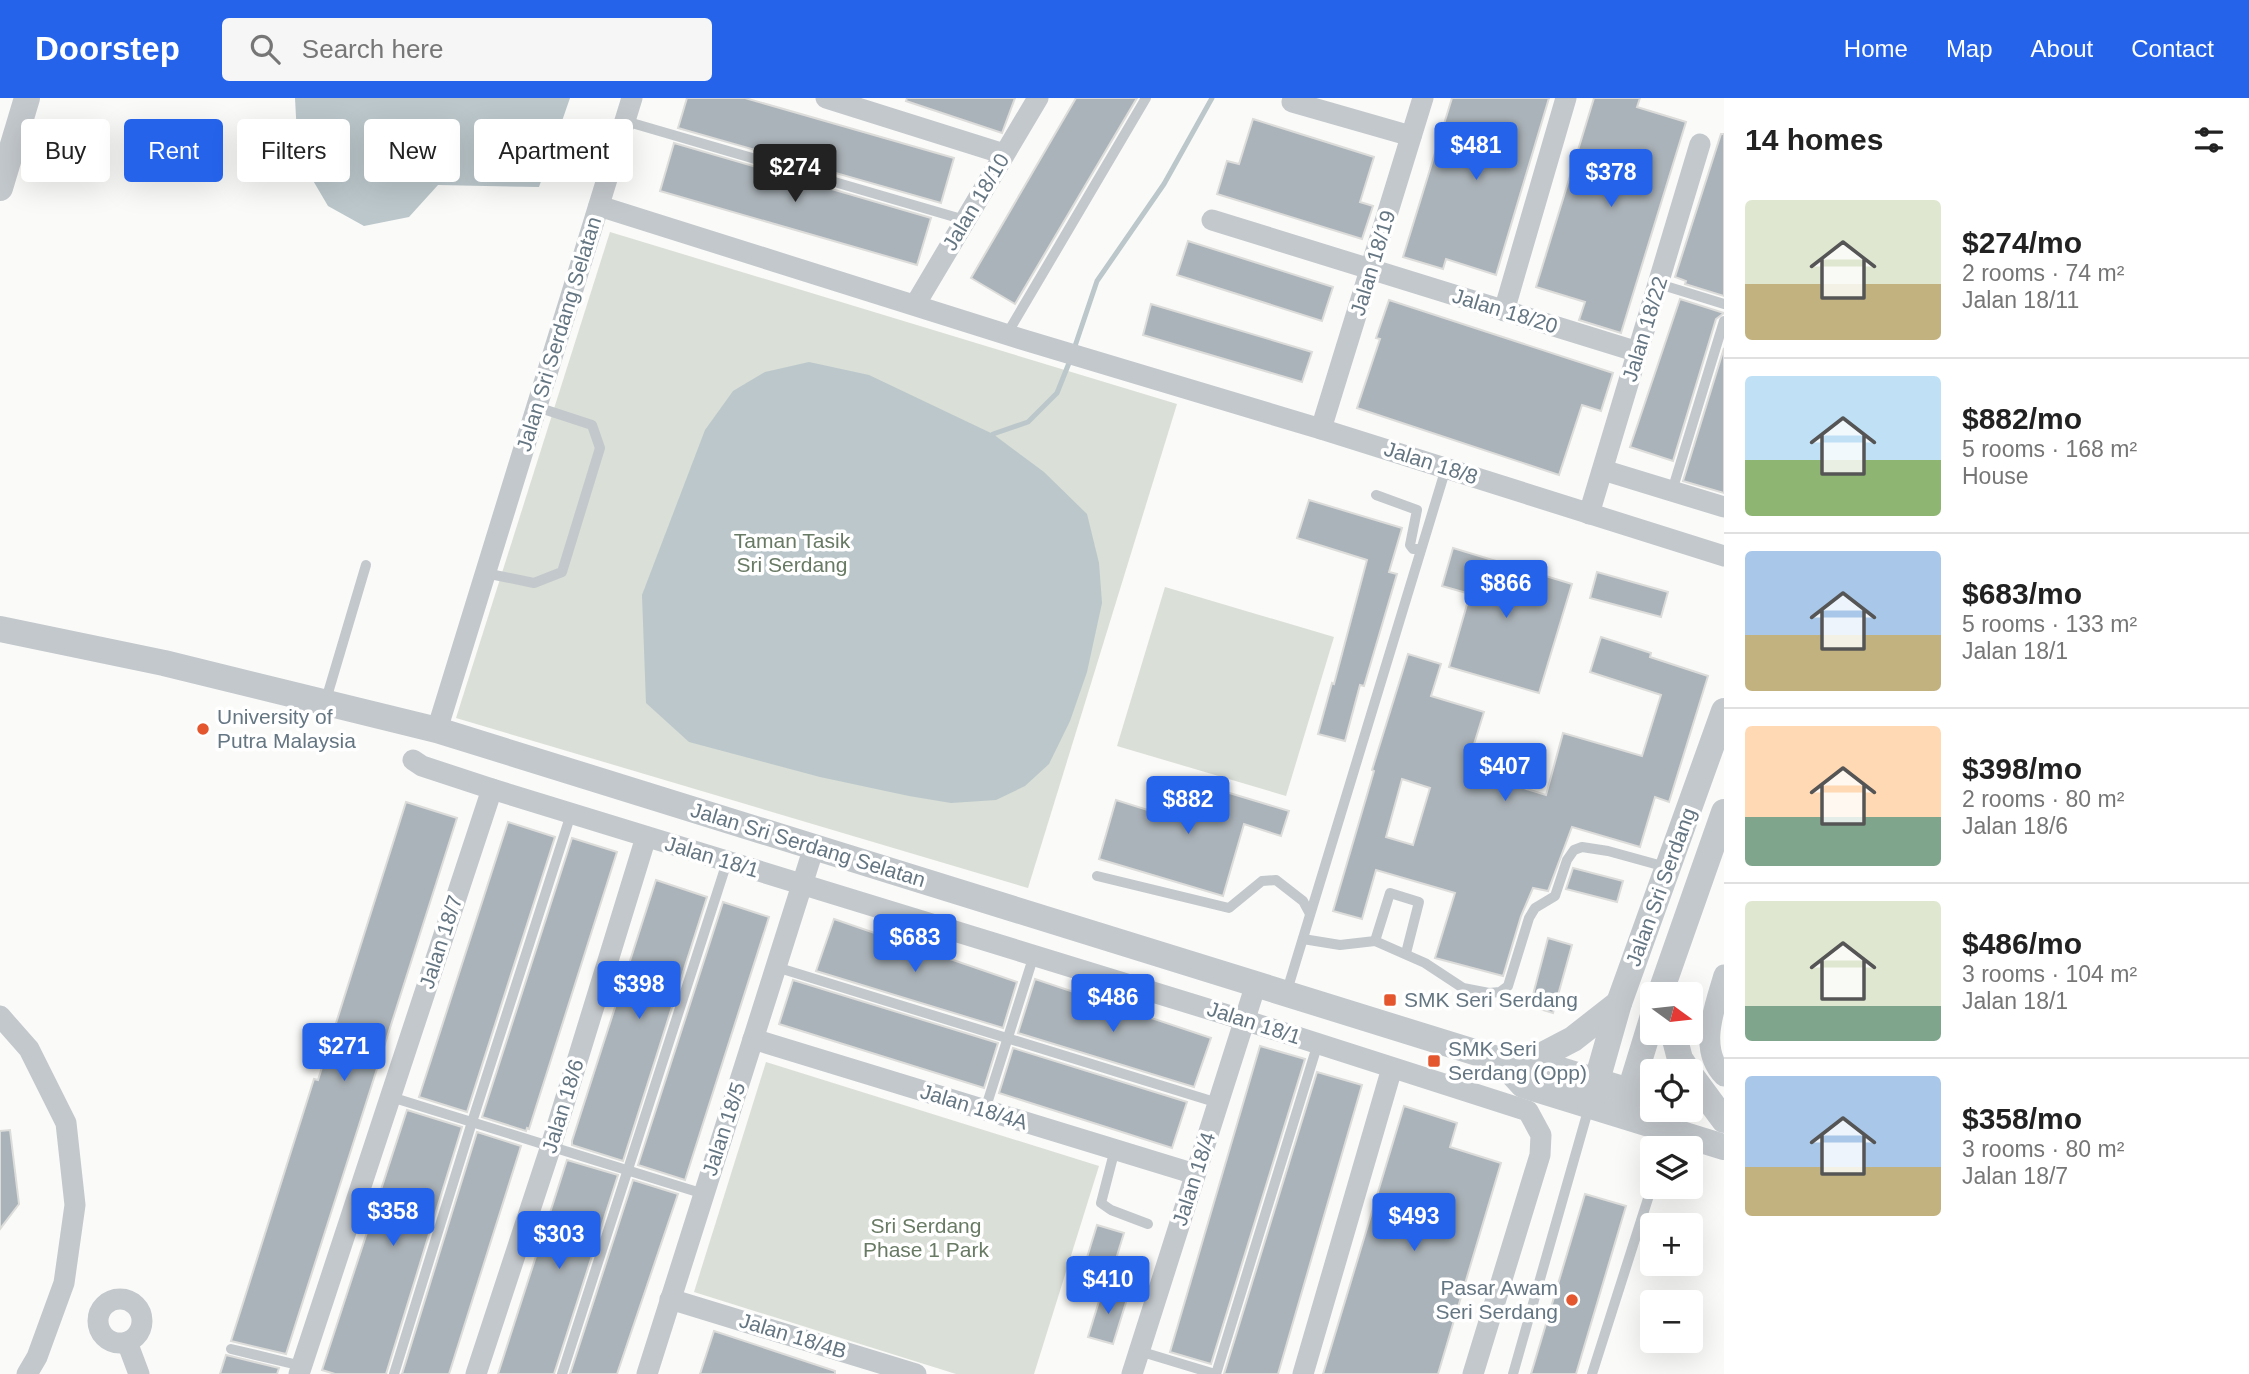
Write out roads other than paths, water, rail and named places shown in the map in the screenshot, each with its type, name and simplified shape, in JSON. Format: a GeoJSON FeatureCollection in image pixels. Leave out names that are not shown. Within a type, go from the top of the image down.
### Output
{"type":"FeatureCollection","features":[{"type":"Feature","properties":{"kind":"street"},"geometry":{"type":"LineString","coordinates":[[0,188],[27,98]]}},
{"type":"Feature","properties":{"kind":"street","name":"Jalan Sri Serdang Selatan"},"geometry":{"type":"LineString","coordinates":[[626,119],[632,98]]}},
{"type":"Feature","properties":{"kind":"street","name":"Jalan 18/10"},"geometry":{"type":"LineString","coordinates":[[915,305],[1038,98]]}},
{"type":"Feature","properties":{"kind":"street","name":"Jalan 18/19"},"geometry":{"type":"LineString","coordinates":[[1321,429],[1423,98]]}},
{"type":"Feature","properties":{"kind":"street"},"geometry":{"type":"LineString","coordinates":[[1504,311],[1566,98]]}},
{"type":"Feature","properties":{"kind":"street"},"geometry":{"type":"LineString","coordinates":[[840,100],[1004,154]]}},
{"type":"Feature","properties":{"kind":"street"},"geometry":{"type":"LineString","coordinates":[[1292,102],[1411,136]]}},
{"type":"Feature","properties":{"kind":"street","name":"Jalan 18/22"},"geometry":{"type":"LineString","coordinates":[[1590,514],[1700,144]]}},
{"type":"Feature","properties":{"kind":"street","name":"Jalan Sri Serdang Selatan"},"geometry":{"type":"LineString","coordinates":[[437,730],[606,182]]}},
{"type":"Feature","properties":{"kind":"street","name":"Jalan 18/8"},"geometry":{"type":"LineString","coordinates":[[598,206],[1724,556]]}},
{"type":"Feature","properties":{"kind":"street","name":"Jalan 18/20"},"geometry":{"type":"LineString","coordinates":[[1212,220],[1638,352]]}},
{"type":"Feature","properties":{"kind":"street"},"geometry":{"type":"LineString","coordinates":[[1603,470],[1724,507]]}},
{"type":"Feature","properties":{"kind":"street","name":"Jalan Sri Serdang Selatan"},"geometry":{"type":"LineString","coordinates":[[0,629],[164,663],[437,730],[1500,1060],[1531,1061],[1593,1093]]}},
{"type":"Feature","properties":{"kind":"street","name":"Jalan Sri Serdang"},"geometry":{"type":"LineString","coordinates":[[1593,1093],[1619,1003],[1724,711]]}},
{"type":"Feature","properties":{"kind":"street","name":"Jalan 18/1"},"geometry":{"type":"LineString","coordinates":[[413,760],[422,766],[571,814],[1244,1020],[1528,1111],[1541,1135],[1540,1154],[1473,1374]]}},
{"type":"Feature","properties":{"kind":"street","name":"Jalan 18/7"},"geometry":{"type":"LineString","coordinates":[[301,1370],[492,789]]}},
{"type":"Feature","properties":{"kind":"street","name":"Jalan Sri Serdang"},"geometry":{"type":"LineString","coordinates":[[1665,982],[1724,812]]}},
{"type":"Feature","properties":{"kind":"street","name":"Jalan 18/6"},"geometry":{"type":"LineString","coordinates":[[475,1374],[551,1146],[646,837]]}},
{"type":"Feature","properties":{"kind":"street","name":"Jalan 18/5"},"geometry":{"type":"LineString","coordinates":[[647,1374],[814,847]]}},
{"type":"Feature","properties":{"kind":"street"},"geometry":{"type":"LineString","coordinates":[[1724,975],[1719,1010],[1709,1041],[1712,1062],[1724,1076]]}},
{"type":"Feature","properties":{"kind":"street","name":"Jalan 18/4"},"geometry":{"type":"LineString","coordinates":[[1132,1374],[1256,984]]}},
{"type":"Feature","properties":{"kind":"street"},"geometry":{"type":"LineString","coordinates":[[1531,1061],[1573,1038],[1619,1003]]}},
{"type":"Feature","properties":{"kind":"street"},"geometry":{"type":"LineString","coordinates":[[0,1016],[29,1049],[66,1123],[75,1205],[64,1283],[37,1357],[27,1374]]}},
{"type":"Feature","properties":{"kind":"street","name":"Jalan 18/4A"},"geometry":{"type":"LineString","coordinates":[[753,1039],[1195,1174]]}},
{"type":"Feature","properties":{"kind":"street"},"geometry":{"type":"LineString","coordinates":[[1635,1101],[1647,1045]]}},
{"type":"Feature","properties":{"kind":"street","name":"Jalan Sri Serdang Selatan"},"geometry":{"type":"LineString","coordinates":[[1500,1060],[1523,1085],[1593,1093]]}},
{"type":"Feature","properties":{"kind":"street"},"geometry":{"type":"LineString","coordinates":[[1303,1374],[1392,1068]]}},
{"type":"Feature","properties":{"kind":"street"},"geometry":{"type":"LineString","coordinates":[[1703,1092],[1724,1120]]}},
{"type":"Feature","properties":{"kind":"street"},"geometry":{"type":"LineString","coordinates":[[1593,1093],[1635,1101],[1665,1136]]}},
{"type":"Feature","properties":{"kind":"street"},"geometry":{"type":"LineString","coordinates":[[1703,1114],[1724,1120]]}},
{"type":"Feature","properties":{"kind":"street"},"geometry":{"type":"LineString","coordinates":[[1703,1144],[1724,1147]]}},
{"type":"Feature","properties":{"kind":"street","name":"Jalan 18/4B"},"geometry":{"type":"LineString","coordinates":[[670,1299],[888,1370],[916,1374]]}},
{"type":"Feature","properties":{"kind":"street"},"geometry":{"type":"LineString","coordinates":[[127,1342],[139,1374]]}},
{"type":"Feature","properties":{"kind":"lane"},"geometry":{"type":"LineString","coordinates":[[1007,334],[1146,98]]}},
{"type":"Feature","properties":{"kind":"lane"},"geometry":{"type":"LineString","coordinates":[[633,123],[965,220]]}},
{"type":"Feature","properties":{"kind":"lane"},"geometry":{"type":"LineString","coordinates":[[1658,284],[1724,304]]}},
{"type":"Feature","properties":{"kind":"lane"},"geometry":{"type":"LineString","coordinates":[[1672,491],[1724,321]]}},
{"type":"Feature","properties":{"kind":"lane"},"geometry":{"type":"LineString","coordinates":[[485,573],[534,583],[562,572],[566,560],[600,449],[592,425],[537,407]]}},
{"type":"Feature","properties":{"kind":"lane"},"geometry":{"type":"LineString","coordinates":[[1286,994],[1446,468]]}},
{"type":"Feature","properties":{"kind":"lane"},"geometry":{"type":"LineString","coordinates":[[1376,495],[1417,510],[1410,545],[1413,549],[1421,549]]}},
{"type":"Feature","properties":{"kind":"lane"},"geometry":{"type":"LineString","coordinates":[[325,704],[366,565]]}},
{"type":"Feature","properties":{"kind":"lane"},"geometry":{"type":"LineString","coordinates":[[394,1374],[571,814]]}},
{"type":"Feature","properties":{"kind":"lane"},"geometry":{"type":"LineString","coordinates":[[1303,939],[1340,945],[1374,941],[1406,953],[1464,988],[1489,993],[1500,992],[1508,986],[1529,918],[1535,908],[1555,896],[1567,860],[1574,850],[1582,847],[1608,851],[1668,867]]}},
{"type":"Feature","properties":{"kind":"lane"},"geometry":{"type":"LineString","coordinates":[[562,1374],[727,862]]}},
{"type":"Feature","properties":{"kind":"lane"},"geometry":{"type":"LineString","coordinates":[[1097,876],[1229,908],[1262,881],[1276,880],[1303,901],[1310,914]]}},
{"type":"Feature","properties":{"kind":"lane"},"geometry":{"type":"LineString","coordinates":[[1374,941],[1390,893],[1419,902],[1406,953]]}},
{"type":"Feature","properties":{"kind":"lane"},"geometry":{"type":"LineString","coordinates":[[985,1110],[1034,955]]}},
{"type":"Feature","properties":{"kind":"lane"},"geometry":{"type":"LineString","coordinates":[[776,967],[1218,1103]]}},
{"type":"Feature","properties":{"kind":"lane"},"geometry":{"type":"LineString","coordinates":[[1139,1351],[1215,1374],[1318,1044]]}},
{"type":"Feature","properties":{"kind":"lane"},"geometry":{"type":"LineString","coordinates":[[1513,1374],[1593,1093]]}},
{"type":"Feature","properties":{"kind":"lane"},"geometry":{"type":"LineString","coordinates":[[391,1097],[704,1194]]}},
{"type":"Feature","properties":{"kind":"lane"},"geometry":{"type":"LineString","coordinates":[[1115,1149],[1101,1203],[1111,1210],[1148,1224]]}},
{"type":"Feature","properties":{"kind":"lane"},"geometry":{"type":"LineString","coordinates":[[1592,1374],[1648,1199]]}},
{"type":"Feature","properties":{"kind":"lane"},"geometry":{"type":"LineString","coordinates":[[231,1349],[301,1370]]}},
{"type":"Feature","properties":{"kind":"waterway"},"geometry":{"type":"LineString","coordinates":[[1074,349],[1097,281],[1164,184],[1212,98]]}},
{"type":"Feature","properties":{"kind":"waterway"},"geometry":{"type":"LineString","coordinates":[[993,434],[1028,422],[1057,393],[1071,358]]}},
{"type":"Feature","properties":{"kind":"place","name":"University of Putra Malaysia"},"geometry":{"type":"Point","coordinates":[203,729]}},
{"type":"Feature","properties":{"kind":"place","name":"SMK Seri Serdang"},"geometry":{"type":"Point","coordinates":[1390,1000]}},
{"type":"Feature","properties":{"kind":"place","name":"SMK Seri Serdang (Opp)"},"geometry":{"type":"Point","coordinates":[1434,1061]}},
{"type":"Feature","properties":{"kind":"place","name":"Pasar Awam Seri Serdang"},"geometry":{"type":"Point","coordinates":[1572,1300]}},
{"type":"Feature","properties":{"kind":"park label","name":"Taman Tasik Sri Serdang"},"geometry":{"type":"Point","coordinates":[792,553]}},
{"type":"Feature","properties":{"kind":"park label","name":"Sri Serdang Phase 1 Park"},"geometry":{"type":"Point","coordinates":[926,1238]}}]}
